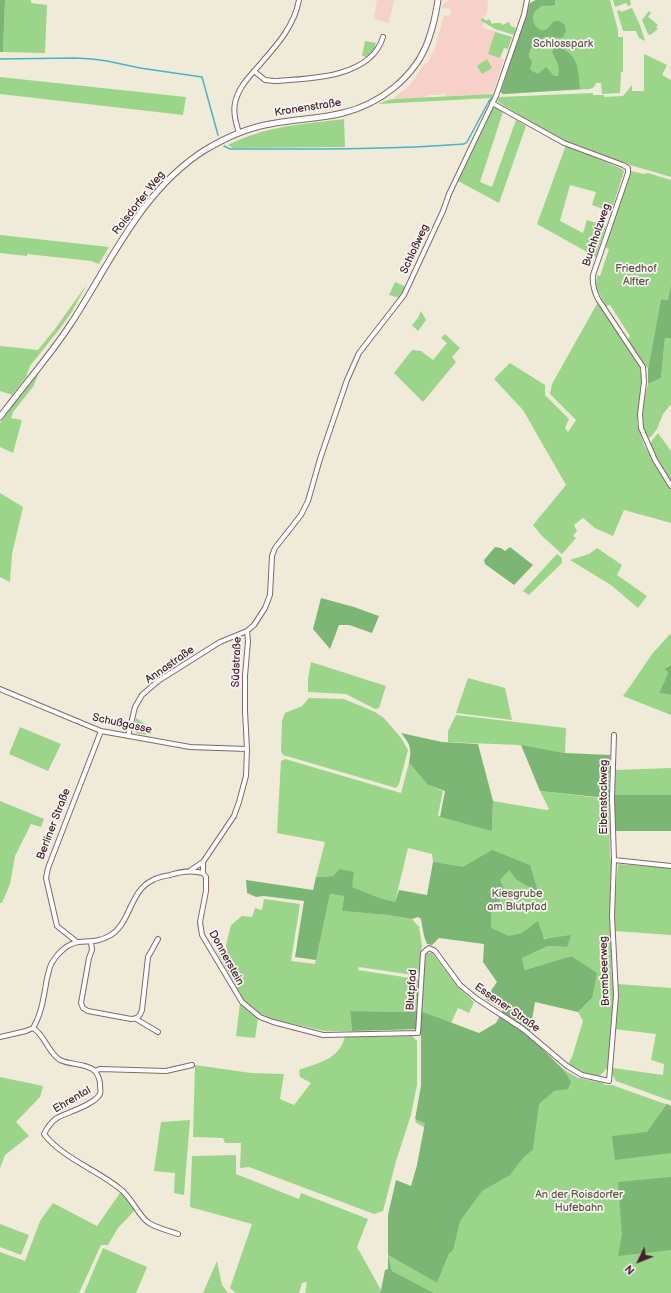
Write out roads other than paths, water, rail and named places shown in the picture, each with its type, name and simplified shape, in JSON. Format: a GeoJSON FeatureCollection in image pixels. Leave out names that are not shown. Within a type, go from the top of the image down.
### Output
{"type":"FeatureCollection","features":[{"type":"Feature","properties":{"kind":"street"},"geometry":{"type":"LineString","coordinates":[[240,133],[235,116],[235,102],[240,90],[289,28],[296,15],[299,0]]}},
{"type":"Feature","properties":{"kind":"street","name":"Kronenstraße"},"geometry":{"type":"LineString","coordinates":[[240,133],[270,124],[345,113],[362,107],[382,96],[400,82],[413,68],[421,55],[431,33],[438,0]]}},
{"type":"Feature","properties":{"kind":"street","name":"Schloßweg"},"geometry":{"type":"LineString","coordinates":[[309,499],[326,440],[354,362],[359,353],[404,295],[492,103],[520,28],[526,9],[527,0]]}},
{"type":"Feature","properties":{"kind":"street"},"geometry":{"type":"LineString","coordinates":[[254,71],[262,78],[274,81],[340,73],[357,66],[373,54],[380,46],[383,37]]}},
{"type":"Feature","properties":{"kind":"street","name":"Buchholzweg"},"geometry":{"type":"LineString","coordinates":[[492,103],[559,140],[628,168],[628,173],[593,275],[592,283],[598,299],[642,367],[644,382],[640,414],[641,428],[655,460],[671,486]]}},
{"type":"Feature","properties":{"kind":"street","name":"Roisdorfer Weg"},"geometry":{"type":"LineString","coordinates":[[1,416],[62,337],[116,250],[155,195],[188,162],[206,150],[240,133]]}},
{"type":"Feature","properties":{"kind":"street","name":"Südstraße"},"geometry":{"type":"LineString","coordinates":[[248,749],[245,690],[248,641],[247,631],[254,625],[265,608],[270,594],[272,556],[275,548],[301,515],[309,499]]}},
{"type":"Feature","properties":{"kind":"street","name":"Annastraße"},"geometry":{"type":"LineString","coordinates":[[128,736],[135,707],[142,695],[158,681],[220,642],[247,631]]}},
{"type":"Feature","properties":{"kind":"street","name":"Schußgasse"},"geometry":{"type":"LineString","coordinates":[[0,689],[101,731],[190,747],[248,749]]}},
{"type":"Feature","properties":{"kind":"street","name":"Berliner Straße"},"geometry":{"type":"LineString","coordinates":[[77,942],[57,926],[46,878],[50,861],[101,731]]}},
{"type":"Feature","properties":{"kind":"street","name":"Eibenstockweg"},"geometry":{"type":"LineString","coordinates":[[614,735],[612,798],[614,860]]}},
{"type":"Feature","properties":{"kind":"street"},"geometry":{"type":"LineString","coordinates":[[0,1037],[33,1028],[40,1012],[51,963],[59,953],[77,942],[91,942],[113,934],[122,923],[138,893],[144,886],[153,880],[191,870],[203,862],[234,816],[246,776],[248,749]]}},
{"type":"Feature","properties":{"kind":"street"},"geometry":{"type":"LineString","coordinates":[[614,860],[671,866]]}},
{"type":"Feature","properties":{"kind":"street","name":"Brombeerweg"},"geometry":{"type":"LineString","coordinates":[[609,1081],[616,995],[612,916],[614,860]]}},
{"type":"Feature","properties":{"kind":"street","name":"Donnerstein"},"geometry":{"type":"LineString","coordinates":[[203,862],[203,873],[206,877],[206,891],[200,922],[202,935],[242,1002],[252,1012],[260,1017],[274,1022],[323,1034],[418,1033]]}},
{"type":"Feature","properties":{"kind":"street"},"geometry":{"type":"LineString","coordinates":[[191,870],[203,873]]}},
{"type":"Feature","properties":{"kind":"street"},"geometry":{"type":"LineString","coordinates":[[136,1019],[142,1010],[148,957],[158,939]]}},
{"type":"Feature","properties":{"kind":"street"},"geometry":{"type":"LineString","coordinates":[[91,942],[92,950],[89,958],[81,1003],[83,1008],[88,1011],[136,1019],[158,1032]]}},
{"type":"Feature","properties":{"kind":"street","name":"Essener Straße"},"geometry":{"type":"LineString","coordinates":[[426,949],[428,948],[435,952],[460,985],[477,999],[523,1029],[567,1066],[582,1076],[609,1081]]}},
{"type":"Feature","properties":{"kind":"street","name":"Blutpfad"},"geometry":{"type":"LineString","coordinates":[[418,1033],[423,953],[426,949]]}},
{"type":"Feature","properties":{"kind":"street","name":"Ehrental"},"geometry":{"type":"LineString","coordinates":[[33,1028],[40,1033],[57,1057],[62,1061],[89,1067],[95,1071],[100,1080],[100,1092],[98,1096],[90,1103],[56,1118],[44,1134],[49,1141],[120,1188],[131,1199],[142,1217],[149,1223],[178,1234]]}},
{"type":"Feature","properties":{"kind":"street"},"geometry":{"type":"LineString","coordinates":[[95,1071],[100,1069],[166,1071],[192,1065]]}},
{"type":"Feature","properties":{"kind":"waterway"},"geometry":{"type":"LineString","coordinates":[[0,59],[92,59],[202,77],[218,135]]}},
{"type":"Feature","properties":{"kind":"waterway"},"geometry":{"type":"LineString","coordinates":[[224,146],[230,149],[318,149],[464,144],[467,142],[491,99]]}},
{"type":"Feature","properties":{"kind":"park label","name":"Schlosspark"},"geometry":{"type":"Point","coordinates":[563,44]}},
{"type":"Feature","properties":{"kind":"park label","name":"Friedhof Alfter"},"geometry":{"type":"Point","coordinates":[636,275]}},
{"type":"Feature","properties":{"kind":"park label","name":"Kiesgrube am Blutpfad"},"geometry":{"type":"Point","coordinates":[517,900]}},
{"type":"Feature","properties":{"kind":"park label","name":"An der Roisdorfer Hufebahn"},"geometry":{"type":"Point","coordinates":[579,1201]}}]}
